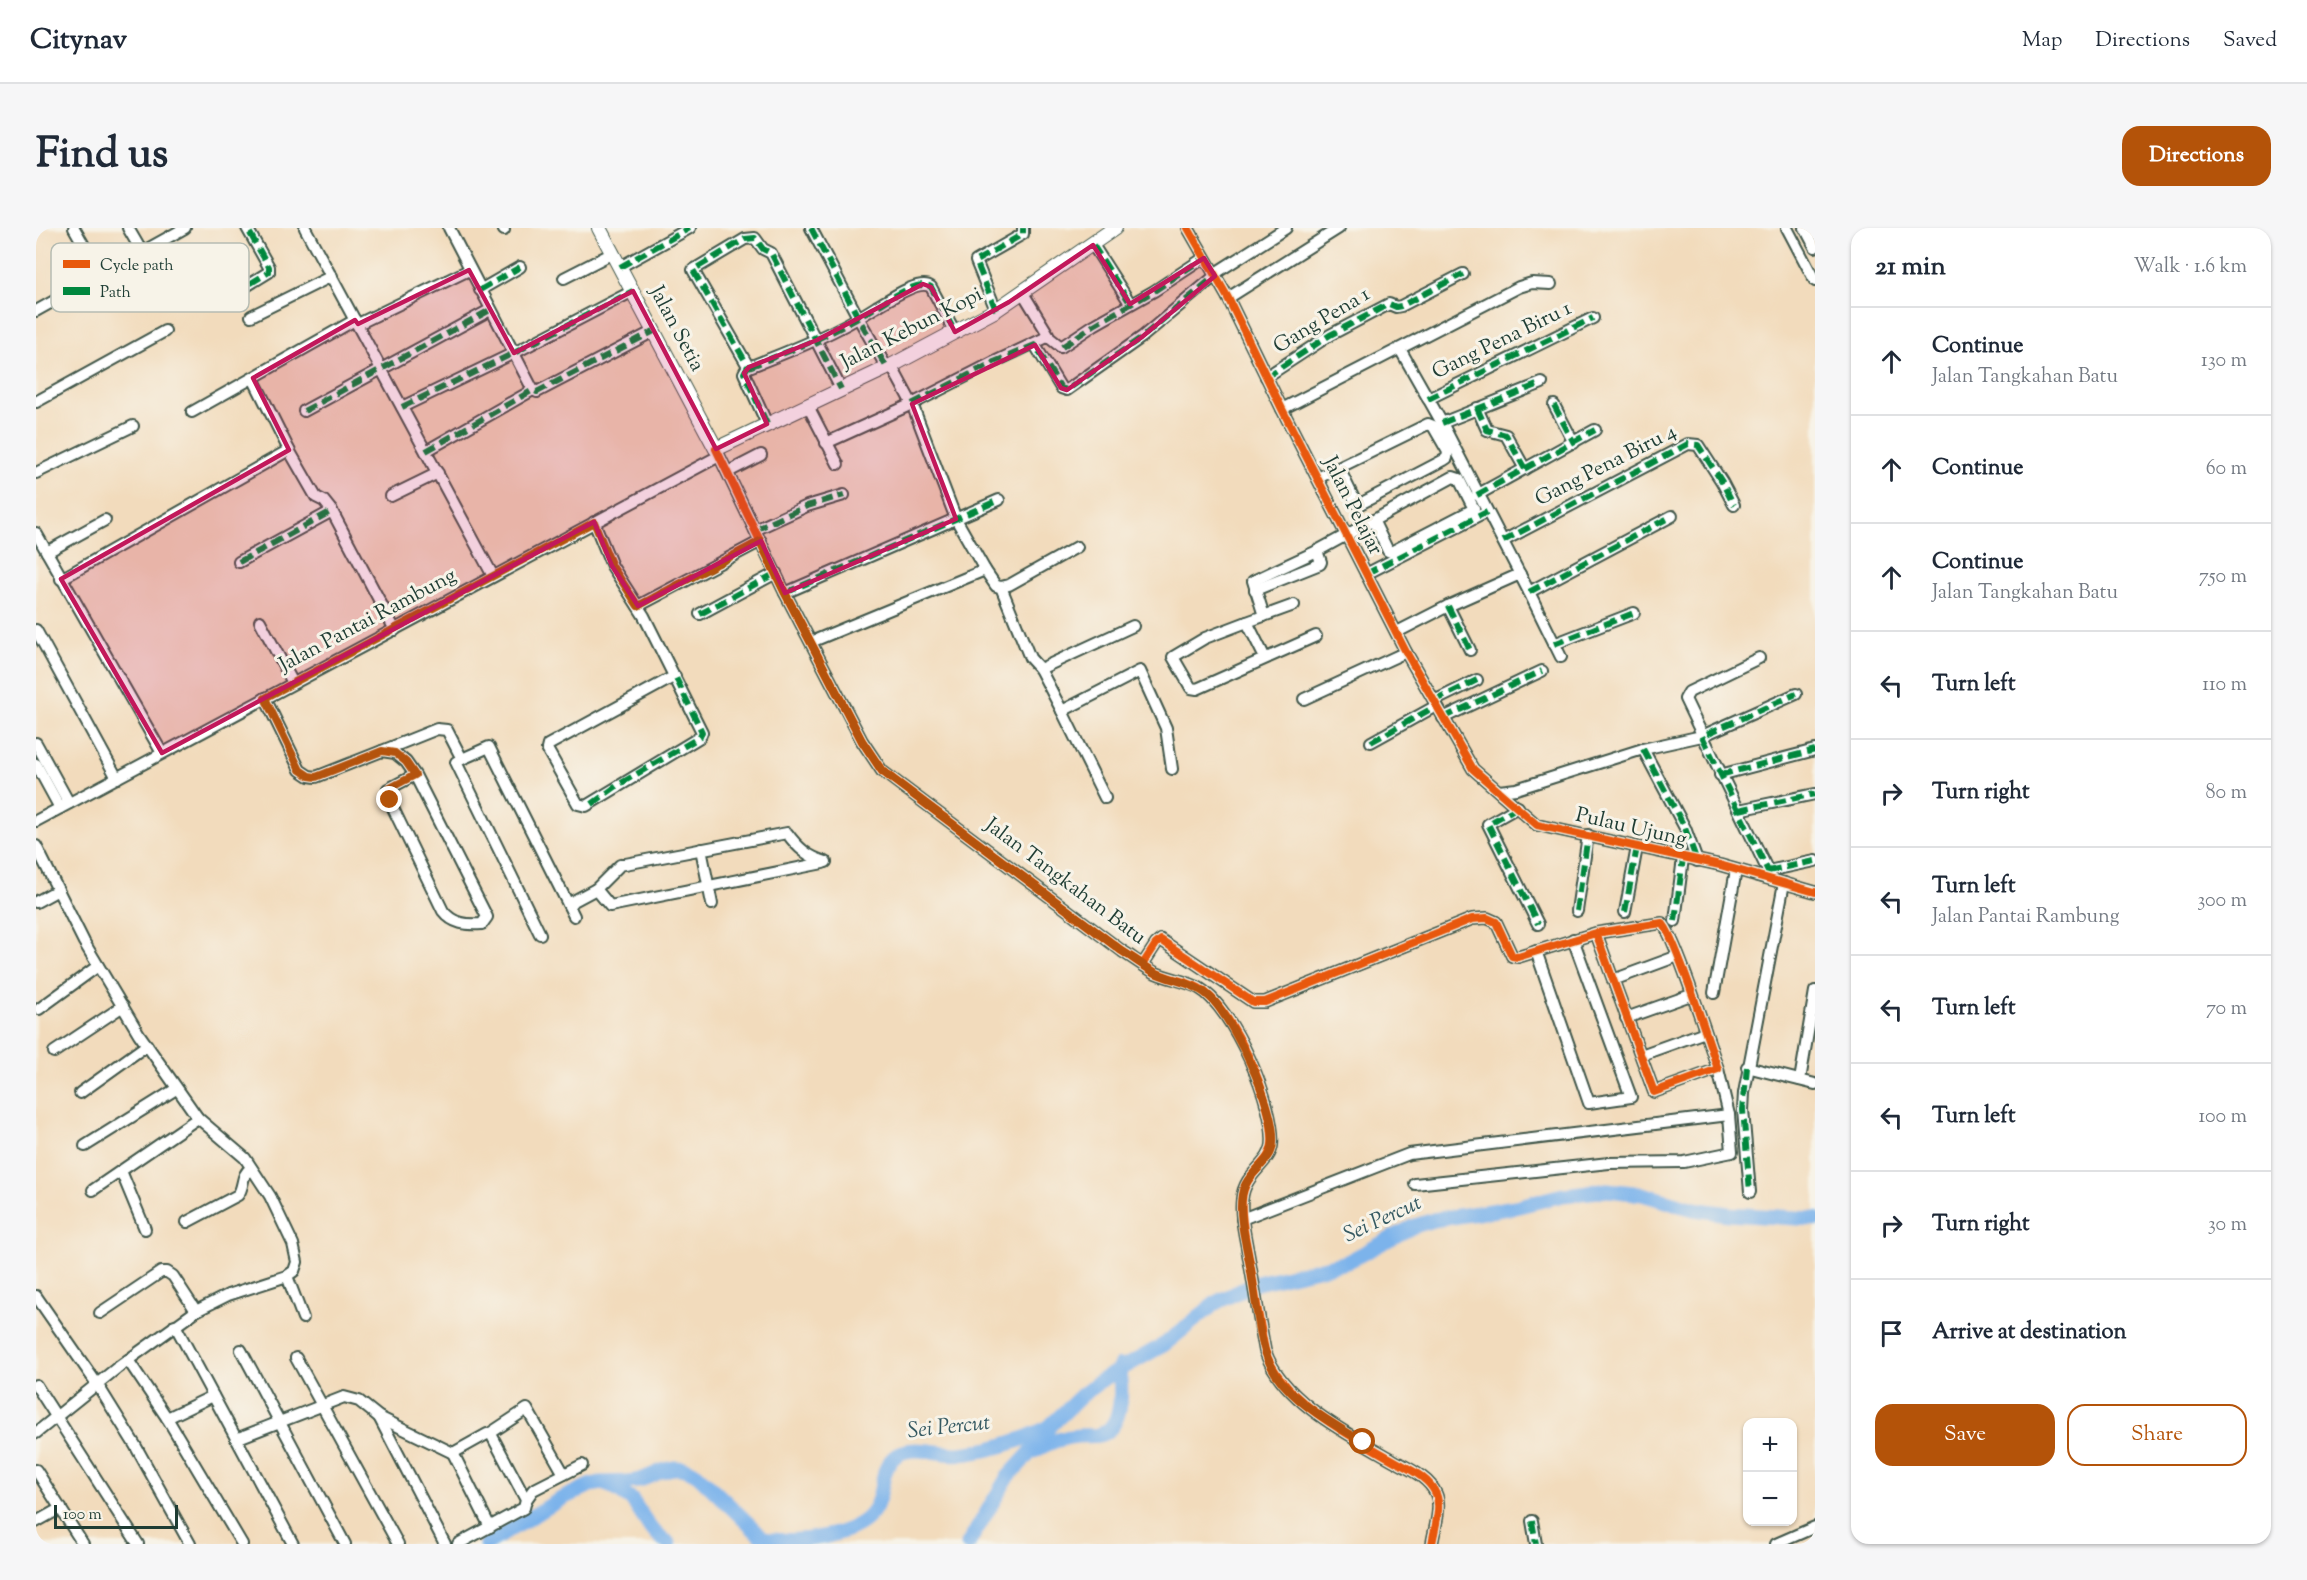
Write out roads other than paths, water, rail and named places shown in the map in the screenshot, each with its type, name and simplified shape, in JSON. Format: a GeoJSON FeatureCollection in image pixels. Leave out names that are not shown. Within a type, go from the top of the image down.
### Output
{"type":"FeatureCollection","features":[{"type":"Feature","properties":{"kind":"main road","name":"Jalan Setia"},"geometry":{"type":"LineString","coordinates":[[599,228],[718,452]]}},
{"type":"Feature","properties":{"kind":"main road","name":"Jalan Kebun Kopi"},"geometry":{"type":"LineString","coordinates":[[718,452],[767,424],[889,366],[996,310],[1116,228]]}},
{"type":"Feature","properties":{"kind":"street"},"geometry":{"type":"LineString","coordinates":[[74,228],[82,243]]}},
{"type":"Feature","properties":{"kind":"street"},"geometry":{"type":"LineString","coordinates":[[128,228],[137,243]]}},
{"type":"Feature","properties":{"kind":"street"},"geometry":{"type":"LineString","coordinates":[[158,243],[185,228]]}},
{"type":"Feature","properties":{"kind":"street"},"geometry":{"type":"LineString","coordinates":[[247,228],[269,267],[269,272],[249,284]]}},
{"type":"Feature","properties":{"kind":"street"},"geometry":{"type":"LineString","coordinates":[[305,228],[493,576]]}},
{"type":"Feature","properties":{"kind":"street"},"geometry":{"type":"LineString","coordinates":[[449,228],[533,390]]}},
{"type":"Feature","properties":{"kind":"street"},"geometry":{"type":"LineString","coordinates":[[620,267],[690,228]]}},
{"type":"Feature","properties":{"kind":"street"},"geometry":{"type":"LineString","coordinates":[[811,228],[859,319],[912,404],[956,519],[996,586],[1009,585],[1077,547]]}},
{"type":"Feature","properties":{"kind":"street"},"geometry":{"type":"LineString","coordinates":[[996,310],[976,261],[1023,234],[1023,228]]}},
{"type":"Feature","properties":{"kind":"street","name":"Jalan Pelajar"},"geometry":{"type":"LineString","coordinates":[[1188,228],[1228,298],[1406,652],[1473,769],[1499,791]]}},
{"type":"Feature","properties":{"kind":"street"},"geometry":{"type":"LineString","coordinates":[[1035,345],[1060,388],[1067,390],[1142,337],[1214,275],[1286,228]]}},
{"type":"Feature","properties":{"kind":"street"},"geometry":{"type":"LineString","coordinates":[[1228,298],[1339,228]]}},
{"type":"Feature","properties":{"kind":"street"},"geometry":{"type":"LineString","coordinates":[[1787,228],[1815,280]]}},
{"type":"Feature","properties":{"kind":"street"},"geometry":{"type":"LineString","coordinates":[[1805,228],[1815,248]]}},
{"type":"Feature","properties":{"kind":"street"},"geometry":{"type":"LineString","coordinates":[[749,367],[693,269],[749,237],[755,238],[762,248],[771,253],[841,388]]}},
{"type":"Feature","properties":{"kind":"street"},"geometry":{"type":"LineString","coordinates":[[1093,245],[1130,303]]}},
{"type":"Feature","properties":{"kind":"street"},"geometry":{"type":"LineString","coordinates":[[564,278],[613,253]]}},
{"type":"Feature","properties":{"kind":"street"},"geometry":{"type":"LineString","coordinates":[[1023,292],[1047,336],[1061,347],[1204,258]]}},
{"type":"Feature","properties":{"kind":"street"},"geometry":{"type":"LineString","coordinates":[[480,290],[520,267]]}},
{"type":"Feature","properties":{"kind":"street"},"geometry":{"type":"LineString","coordinates":[[192,412],[356,322],[469,270]]}},
{"type":"Feature","properties":{"kind":"street","name":"Gang Pena 1"},"geometry":{"type":"LineString","coordinates":[[1266,377],[1330,335],[1389,304],[1396,307],[1401,306],[1463,274]]}},
{"type":"Feature","properties":{"kind":"street"},"geometry":{"type":"LineString","coordinates":[[251,316],[332,276]]}},
{"type":"Feature","properties":{"kind":"street"},"geometry":{"type":"LineString","coordinates":[[1282,409],[1519,287],[1532,283],[1551,284]]}},
{"type":"Feature","properties":{"kind":"street"},"geometry":{"type":"LineString","coordinates":[[767,424],[744,374],[749,367],[817,340],[859,319],[903,292],[927,284],[931,287],[955,332]]}},
{"type":"Feature","properties":{"kind":"street"},"geometry":{"type":"LineString","coordinates":[[402,407],[514,353],[633,291]]}},
{"type":"Feature","properties":{"kind":"street"},"geometry":{"type":"LineString","coordinates":[[36,311],[51,303]]}},
{"type":"Feature","properties":{"kind":"street"},"geometry":{"type":"LineString","coordinates":[[304,411],[490,310]]}},
{"type":"Feature","properties":{"kind":"street","name":"Gang Pena Biru 1"},"geometry":{"type":"LineString","coordinates":[[1428,399],[1593,318]]}},
{"type":"Feature","properties":{"kind":"street"},"geometry":{"type":"LineString","coordinates":[[36,402],[165,331]]}},
{"type":"Feature","properties":{"kind":"street"},"geometry":{"type":"LineString","coordinates":[[426,451],[533,390],[537,392],[654,331]]}},
{"type":"Feature","properties":{"kind":"street"},"geometry":{"type":"LineString","coordinates":[[826,443],[912,404],[994,362],[1035,345],[1047,336]]}},
{"type":"Feature","properties":{"kind":"street"},"geometry":{"type":"LineString","coordinates":[[1400,349],[1442,423],[1561,657]]}},
{"type":"Feature","properties":{"kind":"street"},"geometry":{"type":"LineString","coordinates":[[253,378],[289,450],[316,497],[324,501],[332,511],[395,630]]}},
{"type":"Feature","properties":{"kind":"street"},"geometry":{"type":"LineString","coordinates":[[1442,423],[1542,383]]}},
{"type":"Feature","properties":{"kind":"street"},"geometry":{"type":"LineString","coordinates":[[1554,405],[1574,443]]}},
{"type":"Feature","properties":{"kind":"street"},"geometry":{"type":"LineString","coordinates":[[808,406],[838,464]]}},
{"type":"Feature","properties":{"kind":"street"},"geometry":{"type":"LineString","coordinates":[[1477,408],[1487,430],[1508,437],[1525,469]]}},
{"type":"Feature","properties":{"kind":"street"},"geometry":{"type":"LineString","coordinates":[[1318,478],[1428,424],[1433,426],[1448,452],[1444,460],[1360,504],[1356,503],[1339,468]]}},
{"type":"Feature","properties":{"kind":"street"},"geometry":{"type":"LineString","coordinates":[[36,473],[133,426]]}},
{"type":"Feature","properties":{"kind":"street"},"geometry":{"type":"LineString","coordinates":[[1477,495],[1596,430]]}},
{"type":"Feature","properties":{"kind":"street","name":"Gang Pena Biru 4"},"geometry":{"type":"LineString","coordinates":[[1503,541],[1688,444],[1698,445],[1734,505]]}},
{"type":"Feature","properties":{"kind":"street"},"geometry":{"type":"LineString","coordinates":[[61,579],[289,450]]}},
{"type":"Feature","properties":{"kind":"street","name":"Jalan Tangkahan Batu"},"geometry":{"type":"LineString","coordinates":[[718,452],[785,593],[862,741],[882,771],[1122,951],[1156,973],[1200,988],[1227,1018],[1257,1077],[1268,1114],[1272,1144],[1270,1154],[1244,1187],[1241,1212],[1269,1363],[1285,1387],[1304,1403],[1363,1442],[1416,1473],[1431,1487],[1437,1497],[1432,1544]]}},
{"type":"Feature","properties":{"kind":"street","name":"Jalan Pantai Rambung"},"geometry":{"type":"LineString","coordinates":[[36,821],[395,630],[718,452]]}},
{"type":"Feature","properties":{"kind":"street"},"geometry":{"type":"LineString","coordinates":[[728,472],[761,455]]}},
{"type":"Feature","properties":{"kind":"street"},"geometry":{"type":"LineString","coordinates":[[391,496],[438,473]]}},
{"type":"Feature","properties":{"kind":"street"},"geometry":{"type":"LineString","coordinates":[[1264,616],[1254,586],[1320,564],[1317,551],[1373,520],[1453,477],[1459,479],[1474,508],[1473,511],[1391,552],[1388,551],[1373,520]]}},
{"type":"Feature","properties":{"kind":"street"},"geometry":{"type":"LineString","coordinates":[[755,530],[807,506],[844,495]]}},
{"type":"Feature","properties":{"kind":"street"},"geometry":{"type":"LineString","coordinates":[[785,593],[999,500]]}},
{"type":"Feature","properties":{"kind":"street"},"geometry":{"type":"LineString","coordinates":[[239,562],[332,511]]}},
{"type":"Feature","properties":{"kind":"street"},"geometry":{"type":"LineString","coordinates":[[1366,573],[1487,512]]}},
{"type":"Feature","properties":{"kind":"street"},"geometry":{"type":"LineString","coordinates":[[1529,592],[1672,516]]}},
{"type":"Feature","properties":{"kind":"street"},"geometry":{"type":"LineString","coordinates":[[47,552],[105,520]]}},
{"type":"Feature","properties":{"kind":"street"},"geometry":{"type":"LineString","coordinates":[[594,522],[612,566],[638,606],[675,676],[702,732],[700,737],[618,785],[592,804],[586,806],[578,804],[548,749],[548,745],[675,676]]}},
{"type":"Feature","properties":{"kind":"street"},"geometry":{"type":"LineString","coordinates":[[36,533],[162,753]]}},
{"type":"Feature","properties":{"kind":"street"},"geometry":{"type":"LineString","coordinates":[[638,606],[760,541]]}},
{"type":"Feature","properties":{"kind":"street"},"geometry":{"type":"LineString","coordinates":[[811,642],[985,570]]}},
{"type":"Feature","properties":{"kind":"street"},"geometry":{"type":"LineString","coordinates":[[700,614],[776,573]]}},
{"type":"Feature","properties":{"kind":"street"},"geometry":{"type":"LineString","coordinates":[[1397,632],[1520,574]]}},
{"type":"Feature","properties":{"kind":"street"},"geometry":{"type":"LineString","coordinates":[[1001,587],[1030,658],[1040,669],[1105,798]]}},
{"type":"Feature","properties":{"kind":"street"},"geometry":{"type":"LineString","coordinates":[[1294,605],[1205,638],[1173,657],[1191,688],[1197,689],[1316,636]]}},
{"type":"Feature","properties":{"kind":"street"},"geometry":{"type":"LineString","coordinates":[[1448,606],[1470,650]]}},
{"type":"Feature","properties":{"kind":"street"},"geometry":{"type":"LineString","coordinates":[[1554,644],[1634,613]]}},
{"type":"Feature","properties":{"kind":"street"},"geometry":{"type":"LineString","coordinates":[[260,621],[293,684]]}},
{"type":"Feature","properties":{"kind":"street"},"geometry":{"type":"LineString","coordinates":[[1247,622],[1265,658]]}},
{"type":"Feature","properties":{"kind":"street"},"geometry":{"type":"LineString","coordinates":[[1040,669],[1133,626]]}},
{"type":"Feature","properties":{"kind":"street"},"geometry":{"type":"LineString","coordinates":[[36,630],[117,778]]}},
{"type":"Feature","properties":{"kind":"street"},"geometry":{"type":"LineString","coordinates":[[1304,699],[1406,652]]}},
{"type":"Feature","properties":{"kind":"street"},"geometry":{"type":"LineString","coordinates":[[1759,658],[1689,692],[1685,695],[1685,699],[1720,775],[1740,810],[1768,874],[1815,861]]}},
{"type":"Feature","properties":{"kind":"street"},"geometry":{"type":"LineString","coordinates":[[1062,711],[1140,671],[1166,728],[1172,769]]}},
{"type":"Feature","properties":{"kind":"street"},"geometry":{"type":"LineString","coordinates":[[1443,718],[1542,671]]}},
{"type":"Feature","properties":{"kind":"street"},"geometry":{"type":"LineString","coordinates":[[1371,742],[1477,680]]}},
{"type":"Feature","properties":{"kind":"street"},"geometry":{"type":"LineString","coordinates":[[1499,791],[1516,789],[1643,749],[1702,736],[1796,694]]}},
{"type":"Feature","properties":{"kind":"street"},"geometry":{"type":"LineString","coordinates":[[265,698],[300,770],[309,776],[316,777],[442,728],[450,735],[462,759]]}},
{"type":"Feature","properties":{"kind":"street"},"geometry":{"type":"LineString","coordinates":[[36,743],[64,806]]}},
{"type":"Feature","properties":{"kind":"street"},"geometry":{"type":"LineString","coordinates":[[540,934],[456,762],[489,747],[574,916]]}},
{"type":"Feature","properties":{"kind":"street"},"geometry":{"type":"LineString","coordinates":[[1643,749],[1685,828],[1697,861]]}},
{"type":"Feature","properties":{"kind":"street"},"geometry":{"type":"LineString","coordinates":[[1720,775],[1815,750]]}},
{"type":"Feature","properties":{"kind":"street"},"geometry":{"type":"LineString","coordinates":[[382,751],[395,753],[406,762],[415,775],[487,917],[482,924],[468,925],[454,921],[443,911],[390,800],[388,789],[415,775]]}},
{"type":"Feature","properties":{"kind":"street"},"geometry":{"type":"LineString","coordinates":[[36,764],[64,806]]}},
{"type":"Feature","properties":{"kind":"street","name":"Pulau Ujung"},"geometry":{"type":"LineString","coordinates":[[1499,791],[1537,825],[1736,870],[1768,874],[1784,883],[1815,892]]}},
{"type":"Feature","properties":{"kind":"street"},"geometry":{"type":"LineString","coordinates":[[1740,810],[1815,794]]}},
{"type":"Feature","properties":{"kind":"street"},"geometry":{"type":"LineString","coordinates":[[1518,807],[1488,824],[1538,924]]}},
{"type":"Feature","properties":{"kind":"street"},"geometry":{"type":"LineString","coordinates":[[568,904],[596,889],[620,865],[787,833],[798,848],[813,858],[826,862],[610,906],[596,889]]}},
{"type":"Feature","properties":{"kind":"street"},"geometry":{"type":"LineString","coordinates":[[1578,911],[1588,835]]}},
{"type":"Feature","properties":{"kind":"street"},"geometry":{"type":"LineString","coordinates":[[36,846],[98,966],[176,1089],[198,1119],[245,1158],[270,1196],[292,1244],[297,1262],[294,1271],[287,1276],[228,1295],[196,1311],[128,1360],[36,1433]]}},
{"type":"Feature","properties":{"kind":"street"},"geometry":{"type":"LineString","coordinates":[[1625,912],[1637,847]]}},
{"type":"Feature","properties":{"kind":"street"},"geometry":{"type":"LineString","coordinates":[[701,849],[712,904]]}},
{"type":"Feature","properties":{"kind":"street"},"geometry":{"type":"LineString","coordinates":[[1675,921],[1683,858]]}},
{"type":"Feature","properties":{"kind":"street"},"geometry":{"type":"LineString","coordinates":[[1714,993],[1736,870]]}},
{"type":"Feature","properties":{"kind":"street"},"geometry":{"type":"LineString","coordinates":[[1750,1192],[1743,1110],[1747,1067],[1784,883]]}},
{"type":"Feature","properties":{"kind":"street"},"geometry":{"type":"LineString","coordinates":[[36,902],[58,890]]}},
{"type":"Feature","properties":{"kind":"street"},"geometry":{"type":"LineString","coordinates":[[1143,964],[1161,940],[1253,1002],[1265,1002],[1472,919],[1487,918],[1496,922],[1512,956],[1518,957],[1596,933],[1662,923],[1667,927],[1718,1069],[1729,1115],[1732,1152],[1684,1162],[1610,1163],[1416,1184]]}},
{"type":"Feature","properties":{"kind":"street"},"geometry":{"type":"LineString","coordinates":[[1596,933],[1654,1092],[1718,1069]]}},
{"type":"Feature","properties":{"kind":"street"},"geometry":{"type":"LineString","coordinates":[[1536,951],[1589,1103],[1631,1097],[1572,939]]}},
{"type":"Feature","properties":{"kind":"street"},"geometry":{"type":"LineString","coordinates":[[1613,980],[1678,956]]}},
{"type":"Feature","properties":{"kind":"street"},"geometry":{"type":"LineString","coordinates":[[39,1009],[98,966]]}},
{"type":"Feature","properties":{"kind":"street"},"geometry":{"type":"LineString","coordinates":[[1800,1080],[1815,991]]}},
{"type":"Feature","properties":{"kind":"street"},"geometry":{"type":"LineString","coordinates":[[1626,1018],[1691,995]]}},
{"type":"Feature","properties":{"kind":"street"},"geometry":{"type":"LineString","coordinates":[[54,1052],[123,1006]]}},
{"type":"Feature","properties":{"kind":"street"},"geometry":{"type":"LineString","coordinates":[[1641,1055],[1705,1032]]}},
{"type":"Feature","properties":{"kind":"street"},"geometry":{"type":"LineString","coordinates":[[80,1093],[147,1045]]}},
{"type":"Feature","properties":{"kind":"street"},"geometry":{"type":"LineString","coordinates":[[1747,1067],[1815,1084]]}},
{"type":"Feature","properties":{"kind":"street"},"geometry":{"type":"LineString","coordinates":[[85,1146],[176,1089]]}},
{"type":"Feature","properties":{"kind":"street"},"geometry":{"type":"LineString","coordinates":[[1242,1219],[1409,1154],[1729,1115]]}},
{"type":"Feature","properties":{"kind":"street"},"geometry":{"type":"LineString","coordinates":[[93,1190],[198,1119]]}},
{"type":"Feature","properties":{"kind":"street"},"geometry":{"type":"LineString","coordinates":[[187,1222],[238,1195],[241,1191],[243,1175],[251,1168]]}},
{"type":"Feature","properties":{"kind":"street"},"geometry":{"type":"LineString","coordinates":[[122,1171],[145,1229]]}},
{"type":"Feature","properties":{"kind":"street"},"geometry":{"type":"LineString","coordinates":[[100,1313],[161,1272],[167,1272],[172,1276],[196,1311]]}},
{"type":"Feature","properties":{"kind":"street"},"geometry":{"type":"LineString","coordinates":[[287,1276],[303,1318]]}},
{"type":"Feature","properties":{"kind":"street"},"geometry":{"type":"LineString","coordinates":[[36,1296],[97,1384],[135,1445],[190,1544]]}},
{"type":"Feature","properties":{"kind":"street"},"geometry":{"type":"LineString","coordinates":[[175,1325],[293,1544]]}},
{"type":"Feature","properties":{"kind":"street"},"geometry":{"type":"LineString","coordinates":[[241,1350],[345,1544]]}},
{"type":"Feature","properties":{"kind":"street"},"geometry":{"type":"LineString","coordinates":[[296,1358],[398,1544]]}},
{"type":"Feature","properties":{"kind":"street"},"geometry":{"type":"LineString","coordinates":[[128,1360],[167,1418],[242,1544]]}},
{"type":"Feature","properties":{"kind":"street"},"geometry":{"type":"LineString","coordinates":[[36,1385],[138,1544]]}},
{"type":"Feature","properties":{"kind":"street"},"geometry":{"type":"LineString","coordinates":[[167,1418],[213,1396]]}},
{"type":"Feature","properties":{"kind":"street"},"geometry":{"type":"LineString","coordinates":[[236,1439],[344,1397],[359,1401],[379,1417],[453,1453],[490,1527]]}},
{"type":"Feature","properties":{"kind":"street"},"geometry":{"type":"LineString","coordinates":[[453,1453],[489,1434],[528,1409],[564,1474]]}},
{"type":"Feature","properties":{"kind":"street"},"geometry":{"type":"LineString","coordinates":[[379,1417],[445,1544]]}},
{"type":"Feature","properties":{"kind":"street"},"geometry":{"type":"LineString","coordinates":[[489,1434],[526,1500]]}},
{"type":"Feature","properties":{"kind":"street"},"geometry":{"type":"LineString","coordinates":[[458,1544],[524,1508],[533,1490],[582,1465]]}},
{"type":"Feature","properties":{"kind":"street"},"geometry":{"type":"LineString","coordinates":[[36,1470],[83,1544]]}},
{"type":"Feature","properties":{"kind":"street"},"geometry":{"type":"LineString","coordinates":[[36,1522],[61,1508]]}},
{"type":"Feature","properties":{"kind":"street"},"geometry":{"type":"LineString","coordinates":[[1532,1521],[1536,1544]]}},
{"type":"Feature","properties":{"kind":"street"},"geometry":{"type":"LineString","coordinates":[[1776,1544],[1815,1527]]}},
{"type":"Feature","properties":{"kind":"waterway","name":"Sei Percut"},"geometry":{"type":"LineString","coordinates":[[968,1544],[1007,1478],[1050,1426],[1082,1395],[1100,1381],[1165,1344],[1217,1302],[1257,1283],[1347,1262],[1412,1227],[1433,1220],[1515,1207],[1563,1195],[1608,1190],[1642,1194],[1694,1209],[1728,1214],[1815,1219]]}},
{"type":"Feature","properties":{"kind":"waterway"},"geometry":{"type":"LineString","coordinates":[[1034,1451],[1061,1439],[1099,1435],[1109,1429],[1115,1422],[1120,1404],[1120,1366]]}},
{"type":"Feature","properties":{"kind":"waterway","name":"Sei Percut"},"geometry":{"type":"LineString","coordinates":[[602,1483],[636,1481],[667,1469],[681,1468],[698,1475],[764,1539],[791,1540],[824,1537],[855,1526],[867,1518],[878,1502],[885,1472],[897,1455],[911,1450],[952,1454],[971,1453],[1005,1445],[1047,1428]]}},
{"type":"Feature","properties":{"kind":"waterway","name":"Sei Percut"},"geometry":{"type":"LineString","coordinates":[[486,1544],[561,1499],[591,1485],[602,1483],[613,1487],[632,1500],[651,1529],[669,1544]]}}]}
